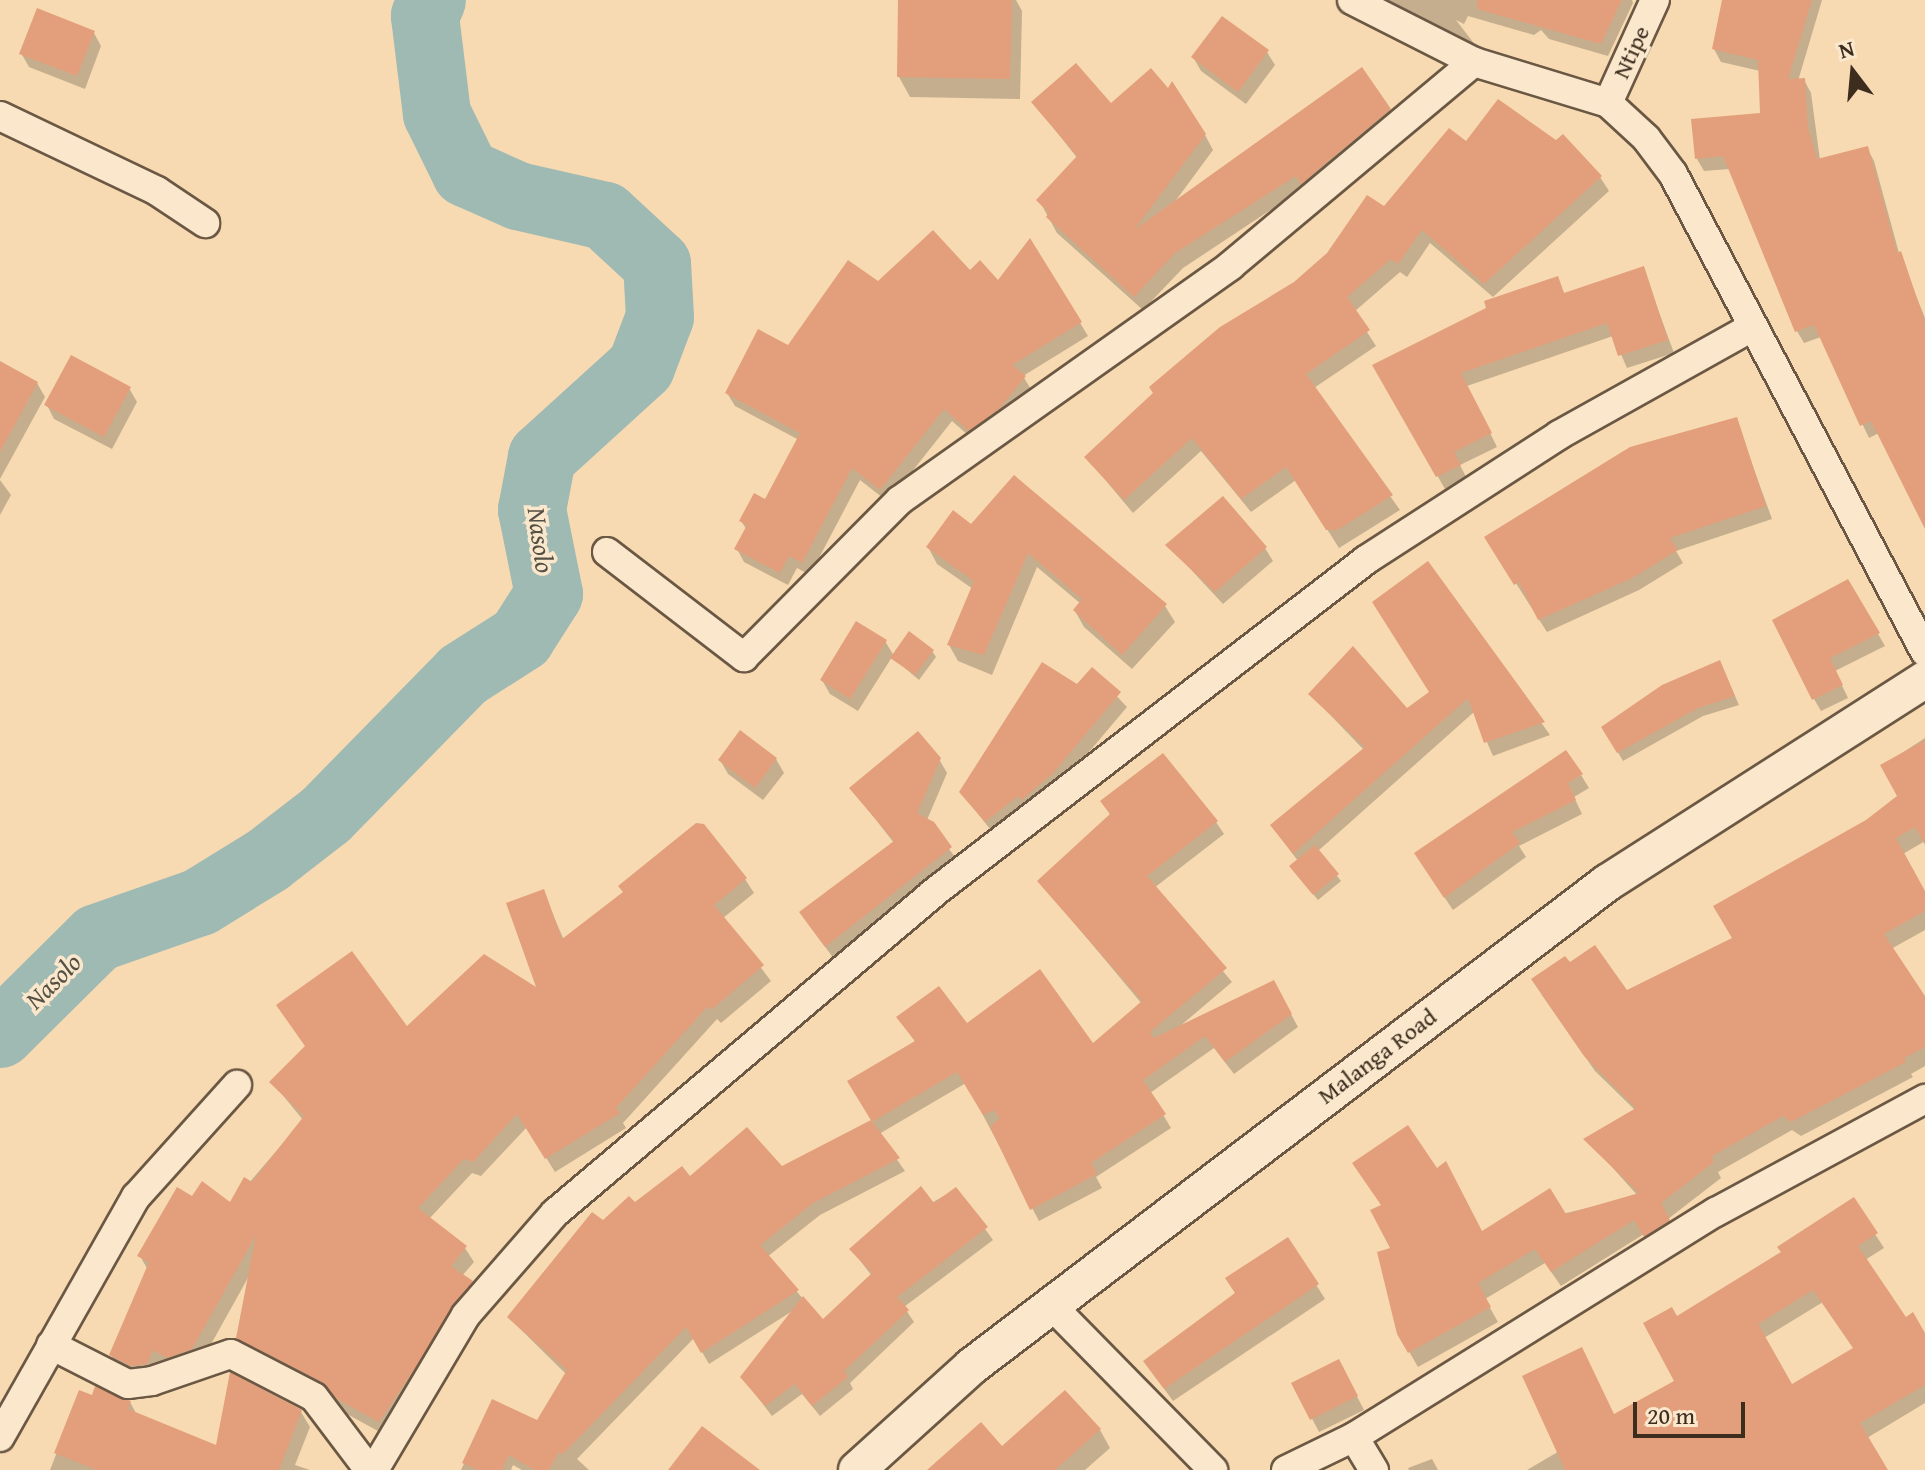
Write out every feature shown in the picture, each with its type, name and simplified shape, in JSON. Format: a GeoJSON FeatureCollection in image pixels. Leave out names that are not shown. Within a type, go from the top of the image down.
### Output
{"type":"FeatureCollection","features":[{"type":"Feature","properties":{"kind":"street"},"geometry":{"type":"LineString","coordinates":[[1352,0],[1474,62],[1608,103],[1646,138],[1673,174],[1925,652]]}},
{"type":"Feature","properties":{"kind":"street","name":"Ntipe"},"geometry":{"type":"LineString","coordinates":[[1608,103],[1655,0]]}},
{"type":"Feature","properties":{"kind":"street"},"geometry":{"type":"LineString","coordinates":[[607,552],[744,657],[900,500],[1230,266],[1474,62]]}},
{"type":"Feature","properties":{"kind":"street"},"geometry":{"type":"LineString","coordinates":[[0,116],[157,191],[205,223]]}},
{"type":"Feature","properties":{"kind":"street"},"geometry":{"type":"LineString","coordinates":[[51,1345],[128,1384],[231,1354],[314,1397],[372,1470],[466,1315],[555,1213],[920,904],[1366,560],[1559,435],[1752,327]]}},
{"type":"Feature","properties":{"kind":"street","name":"Malanga Road"},"geometry":{"type":"LineString","coordinates":[[857,1470],[972,1366],[1231,1164],[1607,883],[1925,680]]}},
{"type":"Feature","properties":{"kind":"street"},"geometry":{"type":"LineString","coordinates":[[0,1437],[136,1197],[237,1085]]}},
{"type":"Feature","properties":{"kind":"street"},"geometry":{"type":"LineString","coordinates":[[1286,1470],[1354,1437],[1716,1212],[1925,1099]]}},
{"type":"Feature","properties":{"kind":"street"},"geometry":{"type":"LineString","coordinates":[[1052,1306],[1213,1470]]}},
{"type":"Feature","properties":{"kind":"street"},"geometry":{"type":"LineString","coordinates":[[1354,1437],[1374,1470]]}},
{"type":"Feature","properties":{"kind":"building"},"geometry":{"type":"Polygon","coordinates":[[[898,0],[1012,0],[1010,79],[897,77],[898,0]]]}},
{"type":"Feature","properties":{"kind":"building"},"geometry":{"type":"Polygon","coordinates":[[[1478,0],[1622,0],[1601,44],[1477,9],[1478,0]]]}},
{"type":"Feature","properties":{"kind":"building"},"geometry":{"type":"Polygon","coordinates":[[[1722,0],[1812,0],[1788,79],[1805,78],[1808,128],[1817,159],[1868,146],[1897,253],[1901,251],[1925,322],[1925,529],[1871,421],[1860,426],[1814,325],[1795,332],[1723,156],[1695,159],[1691,119],[1760,113],[1758,60],[1712,49],[1722,0]]]}},
{"type":"Feature","properties":{"kind":"building"},"geometry":{"type":"Polygon","coordinates":[[[37,8],[95,31],[77,76],[19,54],[37,8]]]}},
{"type":"Feature","properties":{"kind":"building"},"geometry":{"type":"Polygon","coordinates":[[[1222,16],[1269,50],[1238,92],[1191,57],[1222,16]]]}},
{"type":"Feature","properties":{"kind":"building"},"geometry":{"type":"Polygon","coordinates":[[[1076,63],[1111,103],[1151,68],[1168,88],[1172,81],[1206,134],[1134,230],[1362,67],[1391,109],[1301,184],[1296,176],[1175,253],[1134,297],[1046,217],[1049,213],[1036,200],[1077,156],[1031,102],[1076,63]]]}},
{"type":"Feature","properties":{"kind":"building"},"geometry":{"type":"Polygon","coordinates":[[[1498,99],[1556,140],[1563,134],[1602,176],[1484,284],[1422,230],[1398,264],[1391,259],[1347,297],[1370,330],[1306,374],[1393,495],[1337,530],[1326,530],[1286,467],[1241,499],[1192,438],[1124,500],[1084,457],[1153,393],[1149,387],[1220,327],[1294,282],[1327,253],[1367,195],[1384,206],[1449,128],[1466,141],[1498,99]]]}},
{"type":"Feature","properties":{"kind":"building"},"geometry":{"type":"Polygon","coordinates":[[[933,230],[970,270],[980,260],[998,280],[1030,238],[1082,322],[1012,365],[1026,376],[999,409],[969,431],[944,409],[880,490],[852,468],[802,563],[789,556],[780,573],[734,549],[747,525],[739,521],[754,493],[765,499],[800,433],[725,393],[758,329],[788,345],[848,260],[878,281],[933,230]]]}},
{"type":"Feature","properties":{"kind":"building"},"geometry":{"type":"Polygon","coordinates":[[[1644,266],[1668,340],[1618,356],[1607,323],[1461,373],[1492,433],[1454,452],[1461,465],[1436,477],[1372,365],[1486,308],[1484,301],[1558,276],[1564,293],[1644,266]]]}},
{"type":"Feature","properties":{"kind":"building"},"geometry":{"type":"Polygon","coordinates":[[[71,355],[131,387],[104,437],[44,405],[71,355]]]}},
{"type":"Feature","properties":{"kind":"building"},"geometry":{"type":"Polygon","coordinates":[[[0,361],[38,382],[0,452],[0,361]]]}},
{"type":"Feature","properties":{"kind":"building"},"geometry":{"type":"Polygon","coordinates":[[[1737,417],[1766,506],[1670,538],[1678,550],[1632,578],[1538,620],[1519,582],[1514,585],[1484,537],[1630,447],[1737,417]]]}},
{"type":"Feature","properties":{"kind":"building"},"geometry":{"type":"Polygon","coordinates":[[[1014,475],[1167,604],[1122,655],[1073,610],[1082,599],[1028,553],[984,655],[947,645],[974,581],[926,547],[953,510],[971,524],[1014,475]]]}},
{"type":"Feature","properties":{"kind":"building"},"geometry":{"type":"Polygon","coordinates":[[[1223,496],[1267,547],[1215,592],[1165,545],[1223,496]]]}},
{"type":"Feature","properties":{"kind":"building"},"geometry":{"type":"Polygon","coordinates":[[[1428,561],[1545,722],[1484,743],[1468,698],[1293,854],[1270,825],[1365,747],[1308,694],[1353,646],[1407,708],[1429,692],[1372,602],[1428,561]]]}},
{"type":"Feature","properties":{"kind":"building"},"geometry":{"type":"Polygon","coordinates":[[[1848,579],[1880,633],[1830,658],[1843,685],[1812,700],[1772,620],[1848,579]]]}},
{"type":"Feature","properties":{"kind":"building"},"geometry":{"type":"Polygon","coordinates":[[[856,621],[887,640],[850,699],[820,680],[856,621]]]}},
{"type":"Feature","properties":{"kind":"building"},"geometry":{"type":"Polygon","coordinates":[[[909,631],[934,650],[915,675],[890,658],[909,631]]]}},
{"type":"Feature","properties":{"kind":"building"},"geometry":{"type":"Polygon","coordinates":[[[1720,660],[1735,696],[1698,708],[1617,753],[1601,727],[1662,685],[1720,660]]]}},
{"type":"Feature","properties":{"kind":"building"},"geometry":{"type":"Polygon","coordinates":[[[1042,662],[1077,684],[1092,667],[1121,692],[1054,772],[1022,800],[1018,796],[985,822],[959,792],[1042,662]]]}},
{"type":"Feature","properties":{"kind":"building"},"geometry":{"type":"Polygon","coordinates":[[[740,730],[777,758],[755,788],[718,760],[740,730]]]}},
{"type":"Feature","properties":{"kind":"building"},"geometry":{"type":"Polygon","coordinates":[[[918,731],[941,758],[917,813],[934,822],[952,847],[825,947],[799,912],[894,841],[849,788],[918,731]]]}},
{"type":"Feature","properties":{"kind":"building"},"geometry":{"type":"Polygon","coordinates":[[[1925,740],[1925,845],[1915,827],[1896,838],[1925,891],[1925,911],[1884,934],[1925,996],[1925,1047],[1904,1058],[1906,1062],[1791,1122],[1783,1116],[1712,1156],[1714,1162],[1661,1203],[1670,1220],[1644,1237],[1634,1220],[1551,1272],[1535,1249],[1478,1283],[1491,1307],[1408,1353],[1397,1334],[1377,1252],[1390,1248],[1370,1210],[1381,1205],[1352,1163],[1408,1125],[1437,1168],[1446,1161],[1482,1231],[1550,1188],[1566,1214],[1639,1193],[1583,1139],[1636,1108],[1584,1056],[1531,979],[1565,956],[1570,962],[1595,945],[1627,990],[1732,938],[1713,906],[1866,820],[1897,796],[1880,765],[1925,740]]]}},
{"type":"Feature","properties":{"kind":"building"},"geometry":{"type":"Polygon","coordinates":[[[1566,750],[1583,774],[1568,783],[1576,800],[1512,832],[1520,843],[1444,898],[1414,853],[1566,750]]]}},
{"type":"Feature","properties":{"kind":"building"},"geometry":{"type":"Polygon","coordinates":[[[1163,753],[1218,821],[1147,876],[1227,968],[1150,1032],[1154,1038],[1274,980],[1292,1014],[1225,1062],[1205,1036],[1143,1080],[1166,1114],[1091,1163],[1097,1174],[1030,1210],[990,1127],[1000,1118],[994,1110],[983,1115],[957,1072],[872,1122],[847,1081],[915,1041],[896,1017],[939,986],[967,1023],[1040,969],[1093,1043],[1142,1001],[1037,881],[1110,814],[1100,801],[1163,753]]]}},
{"type":"Feature","properties":{"kind":"building"},"geometry":{"type":"Polygon","coordinates":[[[696,823],[704,824],[747,878],[714,905],[764,965],[711,1010],[708,1006],[616,1108],[620,1113],[545,1159],[517,1114],[473,1162],[464,1159],[418,1208],[467,1246],[451,1266],[473,1281],[379,1422],[337,1399],[322,1382],[236,1338],[256,1235],[192,1349],[167,1358],[153,1350],[147,1364],[131,1366],[109,1355],[149,1262],[137,1256],[177,1187],[192,1196],[202,1181],[230,1202],[244,1177],[252,1182],[304,1116],[269,1082],[305,1046],[276,1005],[352,951],[407,1026],[484,954],[536,987],[506,903],[544,889],[562,939],[623,892],[618,886],[696,823]]]}},
{"type":"Feature","properties":{"kind":"building"},"geometry":{"type":"Polygon","coordinates":[[[1315,845],[1339,874],[1313,895],[1289,866],[1315,845]]]}},
{"type":"Feature","properties":{"kind":"building"},"geometry":{"type":"Polygon","coordinates":[[[871,1120],[900,1158],[813,1203],[760,1245],[799,1290],[701,1353],[686,1327],[563,1454],[559,1452],[549,1470],[534,1470],[509,1455],[502,1470],[478,1470],[462,1463],[492,1399],[537,1420],[567,1370],[507,1317],[592,1212],[603,1220],[629,1196],[635,1202],[682,1166],[690,1176],[747,1127],[782,1166],[871,1120]]]}},
{"type":"Feature","properties":{"kind":"building"},"geometry":{"type":"Polygon","coordinates":[[[921,1186],[934,1203],[956,1187],[988,1227],[897,1297],[909,1310],[844,1371],[848,1377],[812,1406],[795,1384],[765,1406],[740,1377],[803,1296],[823,1319],[872,1273],[849,1249],[921,1186]]]}},
{"type":"Feature","properties":{"kind":"building"},"geometry":{"type":"Polygon","coordinates":[[[1854,1197],[1878,1233],[1858,1246],[1906,1317],[1913,1312],[1925,1333],[1925,1385],[1860,1423],[1888,1470],[1565,1470],[1522,1376],[1582,1347],[1614,1414],[1674,1381],[1643,1323],[1672,1307],[1677,1316],[1781,1252],[1777,1247],[1854,1197]],[[1813,1290],[1758,1324],[1792,1384],[1853,1348],[1813,1290]]]}},
{"type":"Feature","properties":{"kind":"building"},"geometry":{"type":"Polygon","coordinates":[[[1288,1237],[1319,1284],[1164,1389],[1143,1361],[1235,1293],[1225,1278],[1288,1237]]]}},
{"type":"Feature","properties":{"kind":"building"},"geometry":{"type":"Polygon","coordinates":[[[1339,1359],[1358,1396],[1310,1420],[1291,1383],[1339,1359]]]}},
{"type":"Feature","properties":{"kind":"building"},"geometry":{"type":"Polygon","coordinates":[[[230,1372],[302,1410],[279,1470],[97,1470],[54,1453],[79,1390],[92,1395],[95,1386],[131,1401],[128,1409],[216,1445],[230,1372]]]}},
{"type":"Feature","properties":{"kind":"building"},"geometry":{"type":"Polygon","coordinates":[[[1065,1390],[1101,1429],[1055,1470],[927,1470],[981,1422],[1002,1446],[1065,1390]]]}},
{"type":"Feature","properties":{"kind":"building"},"geometry":{"type":"Polygon","coordinates":[[[702,1426],[760,1470],[668,1470],[702,1426]]]}},
{"type":"Feature","properties":{"kind":"waterway","name":"Nasolo"},"geometry":{"type":"LineString","coordinates":[[0,1034],[97,938],[200,902],[268,860],[326,815],[463,675],[521,638],[549,594],[532,510],[542,457],[641,367],[660,317],[657,264],[605,216],[518,196],[466,173],[437,114],[425,16],[432,0]]}}]}
